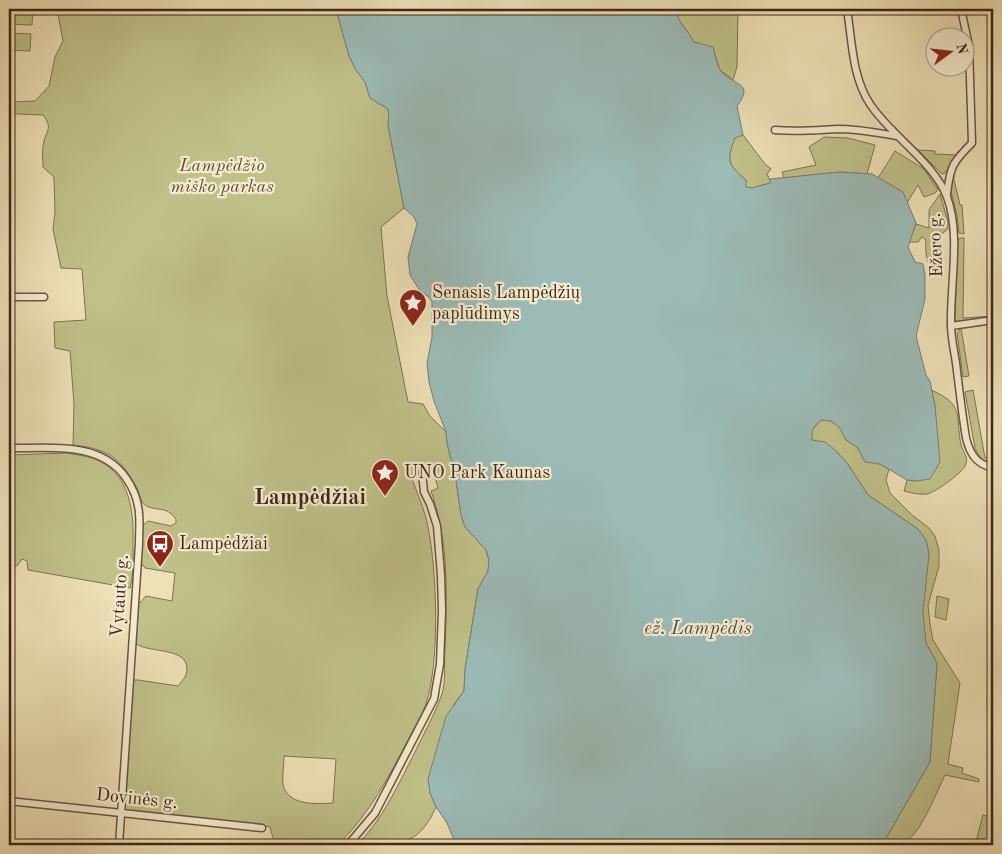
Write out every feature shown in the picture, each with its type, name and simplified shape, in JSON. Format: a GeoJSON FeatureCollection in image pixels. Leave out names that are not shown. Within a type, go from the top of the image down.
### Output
{"type":"FeatureCollection","features":[{"type":"Feature","properties":{"kind":"street","name":"Ežero g."},"geometry":{"type":"LineString","coordinates":[[847,9],[858,79],[862,89],[880,118],[933,172],[946,195],[953,221],[951,326],[964,428],[968,448],[976,461],[993,468]]}},
{"type":"Feature","properties":{"kind":"street"},"geometry":{"type":"LineString","coordinates":[[946,195],[949,174],[954,162],[972,143],[970,46],[961,9]]}},
{"type":"Feature","properties":{"kind":"street"},"geometry":{"type":"LineString","coordinates":[[776,130],[801,132],[871,131],[897,136]]}},
{"type":"Feature","properties":{"kind":"street"},"geometry":{"type":"LineString","coordinates":[[9,297],[44,297]]}},
{"type":"Feature","properties":{"kind":"street"},"geometry":{"type":"LineString","coordinates":[[951,326],[993,320]]}},
{"type":"Feature","properties":{"kind":"street","name":"Vytauto g."},"geometry":{"type":"LineString","coordinates":[[9,448],[74,449],[104,457],[124,475],[132,487],[137,500],[139,544],[119,845]]}},
{"type":"Feature","properties":{"kind":"street"},"geometry":{"type":"LineString","coordinates":[[348,845],[376,813],[434,699],[440,664],[441,575],[437,526],[424,492],[422,473]]}},
{"type":"Feature","properties":{"kind":"street"},"geometry":{"type":"LineString","coordinates":[[993,688],[990,703],[993,707]]}},
{"type":"Feature","properties":{"kind":"street","name":"Dovinės g."},"geometry":{"type":"LineString","coordinates":[[9,801],[262,828]]}},
{"type":"Feature","properties":{"kind":"green space"},"geometry":{"type":"Polygon","coordinates":[[[9,9],[33,9],[32,25],[9,24],[9,9]]]}},
{"type":"Feature","properties":{"kind":"green space","name":"Lampėdžio miško parkas"},"geometry":{"type":"Polygon","coordinates":[[[50,9],[336,9],[349,56],[365,82],[370,98],[388,109],[388,125],[404,208],[381,227],[387,296],[408,402],[423,404],[430,416],[446,432],[450,456],[454,466],[461,515],[465,527],[486,550],[489,560],[488,571],[478,589],[465,669],[464,691],[454,704],[430,793],[436,807],[425,826],[409,839],[395,841],[391,845],[357,845],[375,824],[396,789],[442,694],[446,568],[441,529],[431,491],[438,488],[433,470],[411,476],[427,521],[435,591],[435,641],[426,704],[378,794],[349,833],[338,845],[275,845],[270,827],[126,810],[124,808],[133,680],[178,686],[187,672],[185,662],[181,657],[135,643],[137,606],[146,596],[172,601],[175,573],[145,568],[140,562],[143,525],[148,521],[171,526],[176,523],[176,519],[167,511],[144,505],[131,477],[112,456],[95,449],[73,445],[74,404],[70,351],[55,348],[54,322],[86,320],[82,269],[61,268],[53,229],[55,212],[54,177],[43,167],[43,146],[48,124],[43,115],[11,112],[14,102],[35,101],[49,86],[55,57],[63,41],[58,14],[50,9]],[[284,756],[283,784],[286,791],[296,800],[303,802],[333,803],[336,759],[284,756]]]}},
{"type":"Feature","properties":{"kind":"green space"},"geometry":{"type":"Polygon","coordinates":[[[676,9],[738,9],[737,67],[733,80],[720,70],[713,48],[694,42],[680,22],[676,9]]]}},
{"type":"Feature","properties":{"kind":"green space"},"geometry":{"type":"Polygon","coordinates":[[[9,33],[31,34],[30,51],[9,50],[9,33]]]}},
{"type":"Feature","properties":{"kind":"green space"},"geometry":{"type":"Polygon","coordinates":[[[743,135],[771,169],[767,174],[771,183],[752,188],[745,187],[746,180],[732,166],[730,152],[732,146],[735,138],[743,135]]]}},
{"type":"Feature","properties":{"kind":"green space"},"geometry":{"type":"Polygon","coordinates":[[[824,137],[848,138],[875,145],[867,174],[840,172],[784,178],[782,172],[816,165],[809,147],[824,137]]]}},
{"type":"Feature","properties":{"kind":"green space"},"geometry":{"type":"Polygon","coordinates":[[[918,150],[935,151],[935,154],[957,155],[945,173],[942,174],[918,150]]]}},
{"type":"Feature","properties":{"kind":"green space"},"geometry":{"type":"Polygon","coordinates":[[[895,151],[924,169],[938,190],[924,197],[918,185],[907,203],[902,192],[878,178],[895,151]]]}},
{"type":"Feature","properties":{"kind":"green space"},"geometry":{"type":"Polygon","coordinates":[[[952,175],[954,175],[960,205],[962,205],[964,234],[959,233],[957,215],[950,188],[952,175]]]}},
{"type":"Feature","properties":{"kind":"green space"},"geometry":{"type":"Polygon","coordinates":[[[940,194],[948,222],[948,229],[939,236],[938,264],[936,268],[932,269],[926,255],[926,240],[922,237],[918,242],[909,242],[916,224],[929,228],[929,210],[940,194]]]}},
{"type":"Feature","properties":{"kind":"green space"},"geometry":{"type":"Polygon","coordinates":[[[964,238],[963,318],[993,316],[993,318],[958,322],[955,320],[958,239],[964,238]]]}},
{"type":"Feature","properties":{"kind":"green space"},"geometry":{"type":"Polygon","coordinates":[[[961,328],[969,376],[963,377],[957,333],[961,328]]]}},
{"type":"Feature","properties":{"kind":"green space"},"geometry":{"type":"Polygon","coordinates":[[[931,390],[942,395],[954,406],[958,418],[961,445],[966,456],[966,464],[960,472],[943,486],[927,494],[919,494],[904,491],[907,480],[916,481],[935,406],[931,390]]]}},
{"type":"Feature","properties":{"kind":"green space"},"geometry":{"type":"Polygon","coordinates":[[[973,390],[985,458],[993,456],[993,464],[982,459],[975,448],[965,392],[973,390]]]}},
{"type":"Feature","properties":{"kind":"green space"},"geometry":{"type":"Polygon","coordinates":[[[821,420],[831,421],[840,427],[846,440],[857,447],[865,461],[880,464],[889,469],[886,480],[890,493],[912,515],[929,528],[935,536],[939,550],[939,566],[928,605],[930,624],[933,640],[960,683],[948,764],[963,768],[962,773],[979,779],[979,782],[945,775],[921,824],[909,840],[900,845],[882,845],[930,762],[937,663],[926,643],[922,613],[929,554],[926,540],[918,529],[868,495],[847,463],[834,449],[812,440],[811,431],[821,420]]]}},
{"type":"Feature","properties":{"kind":"green space"},"geometry":{"type":"Polygon","coordinates":[[[66,453],[99,461],[118,475],[124,485],[131,507],[133,531],[133,565],[130,588],[28,570],[27,561],[22,559],[17,566],[9,564],[9,455],[66,453]]]}},
{"type":"Feature","properties":{"kind":"green space"},"geometry":{"type":"Polygon","coordinates":[[[937,596],[949,599],[946,620],[935,617],[937,596]]]}},
{"type":"Feature","properties":{"kind":"green space"},"geometry":{"type":"Polygon","coordinates":[[[983,815],[993,818],[993,845],[975,845],[983,815]]]}},
{"type":"Feature","properties":{"kind":"water","name":"ež. Lampėdis"},"geometry":{"type":"Polygon","coordinates":[[[336,9],[676,9],[680,22],[694,42],[713,47],[721,71],[743,88],[744,93],[737,106],[743,135],[735,138],[730,152],[730,162],[735,170],[746,180],[746,187],[752,188],[770,183],[770,179],[840,172],[872,174],[903,192],[916,223],[908,247],[915,262],[923,264],[925,275],[925,299],[916,336],[926,375],[930,381],[935,406],[940,462],[930,479],[907,480],[880,464],[865,462],[857,447],[846,440],[839,427],[831,421],[821,420],[814,427],[812,434],[812,440],[825,442],[847,463],[868,495],[918,529],[926,540],[929,554],[923,613],[926,643],[937,663],[930,762],[882,845],[456,845],[447,823],[436,807],[430,793],[428,779],[446,716],[464,691],[465,669],[478,589],[488,571],[489,560],[486,550],[465,527],[461,515],[454,466],[450,456],[446,432],[429,382],[427,363],[432,337],[432,302],[429,297],[420,291],[410,275],[408,257],[417,224],[414,217],[404,208],[388,125],[388,109],[370,98],[365,82],[349,56],[336,9]]]}},
{"type":"Feature","properties":{"kind":"place","name":"Senasis Lampėdžių paplūdimys"},"geometry":{"type":"Point","coordinates":[413,327]}},
{"type":"Feature","properties":{"kind":"place","name":"UNO Park Kaunas"},"geometry":{"type":"Point","coordinates":[385,497]}},
{"type":"Feature","properties":{"kind":"place","name":"Lampėdžiai"},"geometry":{"type":"Point","coordinates":[160,568]}},
{"type":"Feature","properties":{"kind":"district","name":"Lampėdžiai"},"geometry":{"type":"Point","coordinates":[310,498]}}]}
